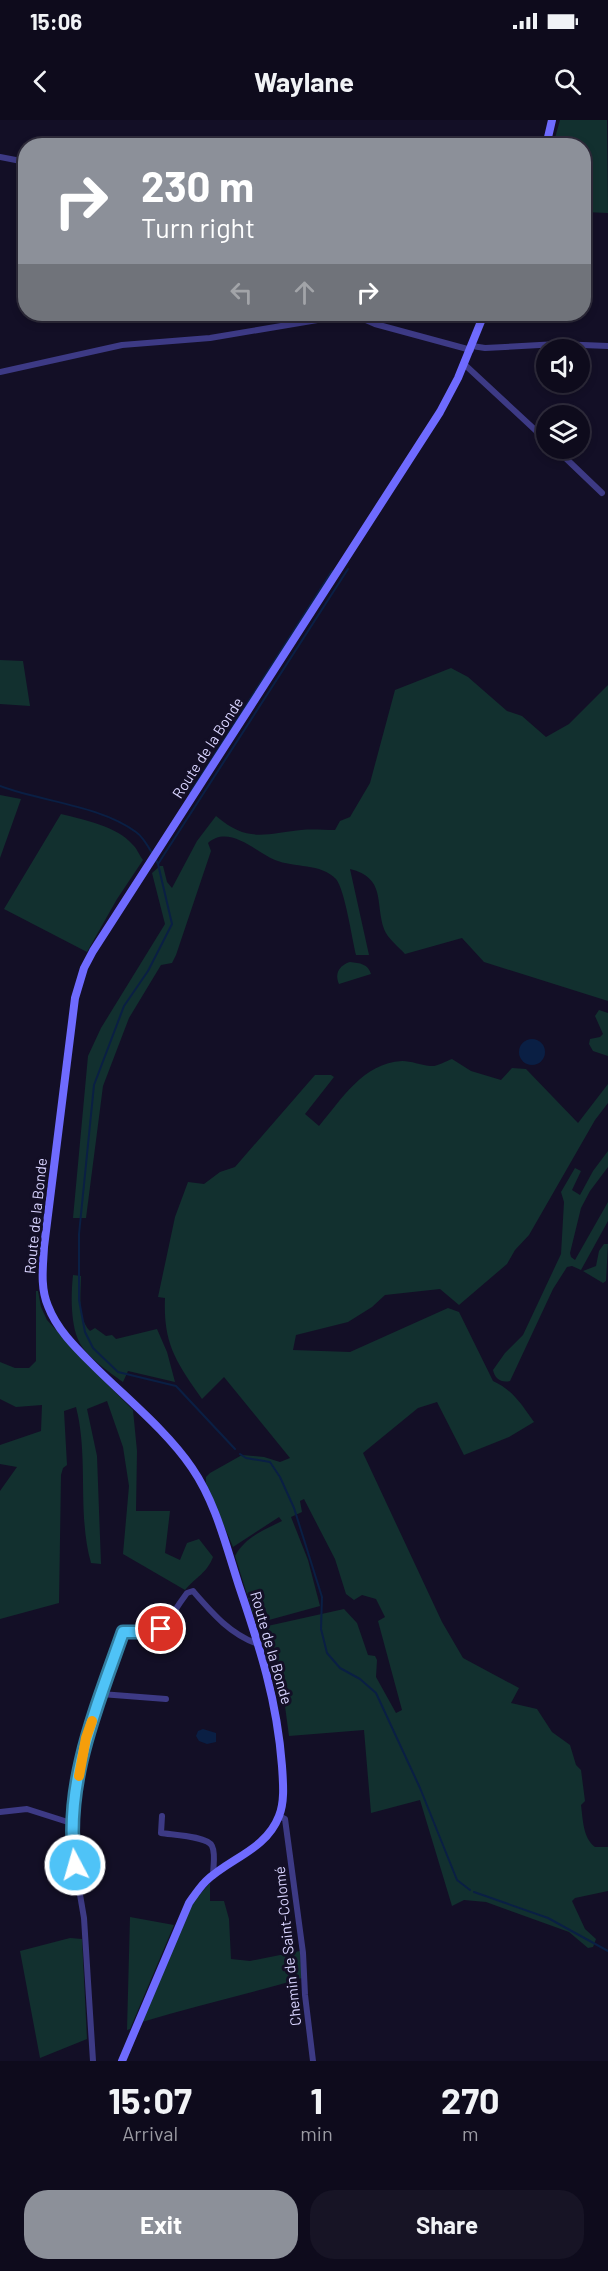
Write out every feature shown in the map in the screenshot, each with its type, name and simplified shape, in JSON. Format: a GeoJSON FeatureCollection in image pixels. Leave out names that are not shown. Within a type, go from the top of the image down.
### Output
{"type":"FeatureCollection","features":[{"type":"Feature","properties":{"kind":"main road"},"geometry":{"type":"LineString","coordinates":[[548,138],[552,120]]}},
{"type":"Feature","properties":{"kind":"main road","name":"Route de la Bonde"},"geometry":{"type":"LineString","coordinates":[[122,2061],[189,1903],[213,1876],[259,1844],[273,1828],[279,1816],[282,1780],[276,1708],[258,1644],[215,1515],[199,1478],[181,1454],[78,1350],[60,1329],[47,1305],[43,1285],[44,1247],[72,1018],[79,982],[93,951],[440,412],[465,362],[481,321]]}},
{"type":"Feature","properties":{"kind":"street"},"geometry":{"type":"LineString","coordinates":[[0,157],[18,160]]}},
{"type":"Feature","properties":{"kind":"street"},"geometry":{"type":"LineString","coordinates":[[0,372],[122,345],[210,338],[311,321]]}},
{"type":"Feature","properties":{"kind":"street"},"geometry":{"type":"LineString","coordinates":[[368,321],[471,348],[582,344],[608,346]]}},
{"type":"Feature","properties":{"kind":"street"},"geometry":{"type":"LineString","coordinates":[[465,362],[536,430]]}},
{"type":"Feature","properties":{"kind":"street"},"geometry":{"type":"LineString","coordinates":[[566,459],[602,493]]}},
{"type":"Feature","properties":{"kind":"street"},"geometry":{"type":"LineString","coordinates":[[93,2061],[84,1926],[72,1848],[71,1823],[86,1738],[123,1632],[151,1632],[161,1629],[170,1621],[188,1593],[194,1591],[226,1628],[243,1639],[258,1644]]}},
{"type":"Feature","properties":{"kind":"street"},"geometry":{"type":"LineString","coordinates":[[101,1694],[166,1699]]}},
{"type":"Feature","properties":{"kind":"street"},"geometry":{"type":"LineString","coordinates":[[0,1812],[27,1809],[71,1823]]}},
{"type":"Feature","properties":{"kind":"street"},"geometry":{"type":"LineString","coordinates":[[162,1816],[161,1833],[205,1840],[212,1845],[213,1876]]}},
{"type":"Feature","properties":{"kind":"street","name":"Chemin de Saint-Colomé"},"geometry":{"type":"LineString","coordinates":[[279,1816],[285,1819],[303,1953],[305,1995],[313,2061]]}},
{"type":"Feature","properties":{"kind":"street"},"geometry":{"type":"LineString","coordinates":[[273,1828],[286,1828]]}},
{"type":"Feature","properties":{"kind":"green space"},"geometry":{"type":"Polygon","coordinates":[[[560,120],[607,120],[608,213],[591,212],[591,138],[555,138],[560,120]]]}},
{"type":"Feature","properties":{"kind":"green space"},"geometry":{"type":"Polygon","coordinates":[[[0,660],[23,661],[30,706],[0,704],[0,660]]]}},
{"type":"Feature","properties":{"kind":"green space"},"geometry":{"type":"Polygon","coordinates":[[[451,668],[468,677],[507,711],[522,716],[546,737],[569,724],[608,685],[608,1001],[484,962],[462,938],[405,954],[390,939],[384,929],[374,885],[369,878],[350,869],[369,955],[356,955],[345,904],[336,879],[323,870],[275,860],[242,841],[225,837],[216,838],[208,843],[211,851],[176,955],[172,963],[161,965],[129,1018],[103,1086],[86,1218],[73,1218],[88,1056],[101,1028],[165,924],[152,873],[163,866],[167,882],[172,888],[197,841],[216,816],[227,825],[257,835],[305,830],[335,830],[340,821],[350,817],[370,783],[395,690],[451,668]]]}},
{"type":"Feature","properties":{"kind":"green space"},"geometry":{"type":"Polygon","coordinates":[[[0,795],[21,799],[0,858],[0,795]]]}},
{"type":"Feature","properties":{"kind":"green space"},"geometry":{"type":"Polygon","coordinates":[[[61,814],[99,824],[118,833],[134,846],[143,860],[117,899],[87,952],[4,909],[61,814]]]}},
{"type":"Feature","properties":{"kind":"green space"},"geometry":{"type":"Polygon","coordinates":[[[350,962],[366,966],[371,974],[339,984],[337,976],[339,970],[350,962]]]}},
{"type":"Feature","properties":{"kind":"green space"},"geometry":{"type":"Polygon","coordinates":[[[599,1010],[608,1013],[608,1056],[593,1051],[589,1044],[590,1039],[603,1034],[595,1016],[599,1010]]]}},
{"type":"Feature","properties":{"kind":"green space"},"geometry":{"type":"Polygon","coordinates":[[[452,1059],[471,1071],[501,1080],[512,1068],[526,1069],[578,1123],[608,1084],[608,1103],[595,1120],[529,1235],[515,1250],[507,1264],[459,1305],[440,1289],[385,1295],[372,1307],[348,1322],[296,1335],[293,1350],[350,1352],[448,1308],[459,1312],[493,1381],[512,1393],[534,1422],[509,1437],[464,1455],[437,1402],[418,1408],[363,1453],[442,1622],[463,1658],[519,1688],[511,1703],[537,1709],[552,1732],[570,1745],[576,1765],[581,1770],[585,1801],[581,1805],[586,1834],[595,1847],[608,1847],[608,1891],[575,1898],[572,1901],[585,1929],[596,1939],[593,1947],[588,1948],[569,1932],[486,1902],[464,1900],[452,1906],[420,1800],[371,1813],[364,1730],[289,1736],[285,1706],[263,1627],[344,1609],[357,1623],[368,1655],[375,1656],[377,1660],[376,1677],[396,1713],[402,1710],[378,1621],[385,1617],[376,1599],[362,1595],[354,1600],[346,1594],[335,1559],[304,1499],[300,1501],[302,1512],[291,1517],[308,1560],[320,1606],[258,1623],[255,1620],[235,1556],[250,1539],[282,1521],[279,1517],[233,1547],[206,1483],[206,1477],[242,1455],[264,1457],[280,1462],[290,1458],[224,1377],[202,1399],[173,1353],[166,1329],[165,1298],[158,1297],[175,1217],[188,1182],[204,1184],[220,1172],[235,1167],[315,1075],[334,1077],[305,1114],[319,1126],[354,1084],[376,1068],[402,1061],[433,1066],[452,1059]]]}},
{"type":"Feature","properties":{"kind":"green space"},"geometry":{"type":"Polygon","coordinates":[[[608,1151],[608,1167],[590,1191],[581,1208],[571,1257],[575,1260],[608,1202],[608,1221],[581,1270],[572,1266],[567,1267],[553,1289],[510,1381],[501,1381],[495,1376],[493,1370],[505,1353],[523,1335],[561,1254],[564,1202],[561,1192],[575,1168],[581,1171],[572,1190],[580,1195],[593,1171],[608,1151]]]}},
{"type":"Feature","properties":{"kind":"green space"},"geometry":{"type":"Polygon","coordinates":[[[604,1244],[608,1244],[606,1281],[603,1283],[583,1271],[596,1266],[599,1251],[604,1244]]]}},
{"type":"Feature","properties":{"kind":"green space"},"geometry":{"type":"Polygon","coordinates":[[[73,1275],[81,1276],[81,1312],[90,1331],[95,1328],[106,1336],[112,1335],[116,1339],[157,1329],[167,1352],[175,1382],[128,1371],[123,1382],[89,1355],[77,1338],[73,1320],[73,1275]]]}},
{"type":"Feature","properties":{"kind":"green space"},"geometry":{"type":"Polygon","coordinates":[[[36,1291],[38,1291],[41,1307],[47,1320],[133,1410],[137,1451],[136,1511],[170,1511],[165,1553],[180,1560],[187,1543],[199,1539],[213,1557],[204,1571],[185,1590],[123,1554],[129,1486],[123,1447],[107,1401],[87,1409],[97,1456],[101,1564],[91,1563],[87,1544],[82,1446],[76,1407],[64,1411],[67,1465],[63,1468],[61,1475],[59,1603],[0,1619],[0,1491],[17,1467],[0,1464],[0,1445],[41,1431],[42,1405],[16,1407],[0,1399],[0,1362],[15,1368],[29,1368],[36,1361],[36,1291]]]}},
{"type":"Feature","properties":{"kind":"green space"},"geometry":{"type":"Polygon","coordinates":[[[210,1883],[210,1901],[224,1901],[229,1919],[231,1959],[250,1961],[300,1951],[302,1978],[142,2022],[192,1903],[210,1883]]]}},
{"type":"Feature","properties":{"kind":"green space"},"geometry":{"type":"Polygon","coordinates":[[[130,1917],[174,1925],[130,2029],[127,2030],[130,1917]]]}},
{"type":"Feature","properties":{"kind":"green space"},"geometry":{"type":"Polygon","coordinates":[[[70,1938],[82,1939],[87,2039],[40,2058],[20,1951],[70,1938]]]}},
{"type":"Feature","properties":{"kind":"water"},"geometry":{"type":"Polygon","coordinates":[[[532,1039],[541,1043],[545,1052],[541,1061],[532,1065],[523,1061],[519,1052],[523,1043],[532,1039]]]}},
{"type":"Feature","properties":{"kind":"water"},"geometry":{"type":"Polygon","coordinates":[[[203,1729],[216,1733],[216,1742],[207,1744],[199,1741],[196,1736],[198,1731],[203,1729]]]}},
{"type":"Feature","properties":{"kind":"waterway"},"geometry":{"type":"LineString","coordinates":[[158,864],[348,569]]}},
{"type":"Feature","properties":{"kind":"waterway"},"geometry":{"type":"LineString","coordinates":[[190,793],[332,571]]}},
{"type":"Feature","properties":{"kind":"waterway"},"geometry":{"type":"LineString","coordinates":[[0,786],[88,810],[121,823],[138,834],[152,853]]}},
{"type":"Feature","properties":{"kind":"waterway"},"geometry":{"type":"LineString","coordinates":[[155,858],[172,924],[148,971],[124,1006],[94,1085],[79,1234],[79,1300],[85,1332],[93,1348],[118,1372],[176,1386],[235,1449]]}},
{"type":"Feature","properties":{"kind":"waterway"},"geometry":{"type":"LineString","coordinates":[[240,1454],[246,1458],[270,1462],[280,1477],[294,1508],[322,1597],[321,1629],[327,1653],[340,1668],[360,1679],[376,1693],[420,1788],[457,1880],[470,1890]]}},
{"type":"Feature","properties":{"kind":"waterway"},"geometry":{"type":"LineString","coordinates":[[474,1892],[548,1918],[608,1951]]}},
{"type":"Feature","properties":{"kind":"slow traffic"},"geometry":{"type":"LineString","coordinates":[[79,1776],[86,1738],[92,1721]]}},
{"type":"Feature","properties":{"kind":"route"},"geometry":{"type":"LineString","coordinates":[[75,1865],[71,1823],[86,1738],[123,1632],[151,1632],[161,1629]]}}]}
